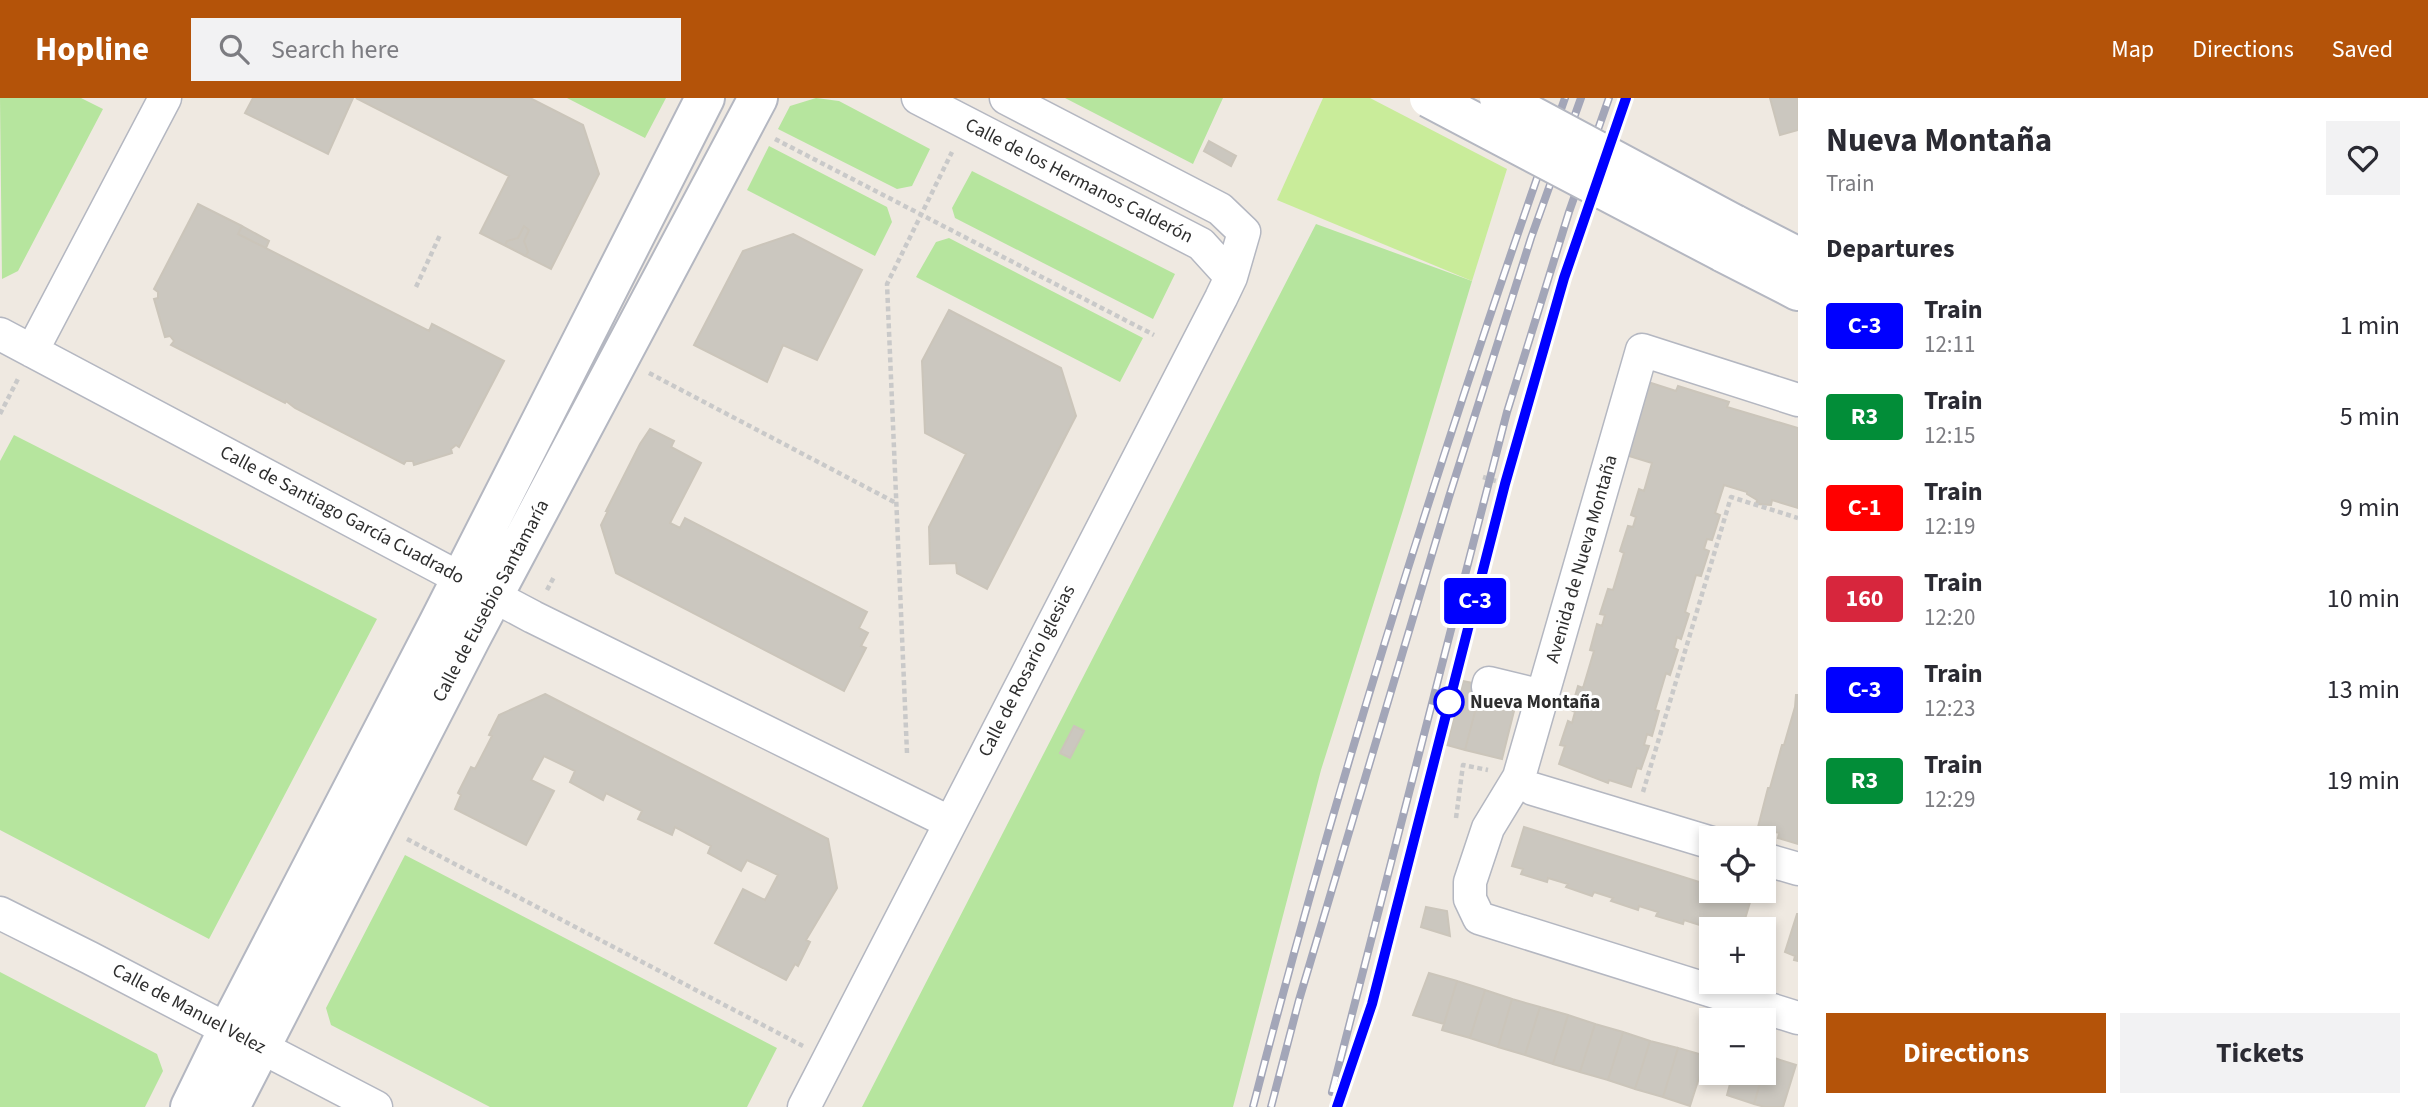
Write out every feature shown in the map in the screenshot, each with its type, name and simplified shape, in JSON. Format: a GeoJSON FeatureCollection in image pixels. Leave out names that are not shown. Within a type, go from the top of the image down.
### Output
{"type":"FeatureCollection","features":[{"type":"Feature","properties":{"kind":"main road","name":"Calle de Eusebio Santamaría"},"geometry":{"type":"LineString","coordinates":[[190,1107],[705,98]]}},
{"type":"Feature","properties":{"kind":"main road"},"geometry":{"type":"LineString","coordinates":[[1429,98],[1728,238],[1798,257]]}},
{"type":"Feature","properties":{"kind":"main road"},"geometry":{"type":"LineString","coordinates":[[1499,98],[1728,238],[1798,291]]}},
{"type":"Feature","properties":{"kind":"main road","name":"Calle de Eusebio Santamaría"},"geometry":{"type":"LineString","coordinates":[[230,1107],[494,596],[762,116]]}},
{"type":"Feature","properties":{"kind":"street"},"geometry":{"type":"LineString","coordinates":[[32,351],[165,98]]}},
{"type":"Feature","properties":{"kind":"street","name":"Calle de los Hermanos Calderón"},"geometry":{"type":"LineString","coordinates":[[918,98],[1201,244],[1231,277]]}},
{"type":"Feature","properties":{"kind":"street","name":"Calle de los Hermanos Calderón"},"geometry":{"type":"LineString","coordinates":[[1006,98],[1220,209],[1244,232]]}},
{"type":"Feature","properties":{"kind":"street","name":"Calle de Rosario Iglesias"},"geometry":{"type":"LineString","coordinates":[[804,1107],[1231,277],[1244,232]]}},
{"type":"Feature","properties":{"kind":"street","name":"Calle de Santiago García Cuadrado"},"geometry":{"type":"LineString","coordinates":[[0,334],[460,579],[949,822]]}},
{"type":"Feature","properties":{"kind":"street","name":"Avenida de Nueva Montaña"},"geometry":{"type":"LineString","coordinates":[[1798,400],[1642,350],[1519,777],[1488,828],[1470,882],[1470,899],[1479,918],[1798,1018]]}},
{"type":"Feature","properties":{"kind":"street"},"geometry":{"type":"LineString","coordinates":[[1488,687],[1489,683],[1542,696]]}},
{"type":"Feature","properties":{"kind":"street"},"geometry":{"type":"LineString","coordinates":[[1533,789],[1699,839]]}},
{"type":"Feature","properties":{"kind":"street"},"geometry":{"type":"LineString","coordinates":[[1776,863],[1798,869]]}},
{"type":"Feature","properties":{"kind":"street","name":"Calle de Manuel Velez"},"geometry":{"type":"LineString","coordinates":[[0,913],[228,1028],[376,1107]]}},
{"type":"Feature","properties":{"kind":"path"},"geometry":{"type":"LineString","coordinates":[[762,116],[921,214],[1154,335]]}},
{"type":"Feature","properties":{"kind":"path"},"geometry":{"type":"LineString","coordinates":[[907,753],[887,284],[952,152]]}},
{"type":"Feature","properties":{"kind":"path"},"geometry":{"type":"LineString","coordinates":[[415,287],[440,235]]}},
{"type":"Feature","properties":{"kind":"path"},"geometry":{"type":"LineString","coordinates":[[0,414],[32,351]]}},
{"type":"Feature","properties":{"kind":"path"},"geometry":{"type":"LineString","coordinates":[[645,371],[896,504]]}},
{"type":"Feature","properties":{"kind":"path"},"geometry":{"type":"LineString","coordinates":[[1483,477],[1512,486]]}},
{"type":"Feature","properties":{"kind":"path"},"geometry":{"type":"LineString","coordinates":[[1635,820],[1731,497],[1798,518]]}},
{"type":"Feature","properties":{"kind":"path"},"geometry":{"type":"LineString","coordinates":[[376,823],[828,1059]]}},
{"type":"Feature","properties":{"kind":"green space"},"geometry":{"type":"Polygon","coordinates":[[[0,98],[81,98],[103,109],[18,271],[2,279],[0,98]]]}},
{"type":"Feature","properties":{"kind":"green space"},"geometry":{"type":"Polygon","coordinates":[[[567,98],[666,98],[645,138],[567,98]]]}},
{"type":"Feature","properties":{"kind":"green space"},"geometry":{"type":"Polygon","coordinates":[[[816,98],[839,101],[930,149],[912,186],[897,189],[778,129],[790,106],[816,98]]]}},
{"type":"Feature","properties":{"kind":"green space"},"geometry":{"type":"Polygon","coordinates":[[[1065,98],[1223,98],[1193,164],[1065,98]]]}},
{"type":"Feature","properties":{"kind":"green space"},"geometry":{"type":"Polygon","coordinates":[[[1323,98],[1370,98],[1507,169],[1472,281],[1277,200],[1323,98]]]}},
{"type":"Feature","properties":{"kind":"green space"},"geometry":{"type":"Polygon","coordinates":[[[769,146],[887,207],[892,222],[875,256],[747,190],[769,146]]]}},
{"type":"Feature","properties":{"kind":"green space"},"geometry":{"type":"Polygon","coordinates":[[[972,171],[1175,274],[1153,319],[955,218],[952,208],[972,171]]]}},
{"type":"Feature","properties":{"kind":"green space"},"geometry":{"type":"Polygon","coordinates":[[[1316,224],[1472,281],[1321,770],[1233,1107],[862,1107],[1316,224]]]}},
{"type":"Feature","properties":{"kind":"green space"},"geometry":{"type":"Polygon","coordinates":[[[949,238],[1143,338],[1120,382],[916,277],[936,242],[949,238]]]}},
{"type":"Feature","properties":{"kind":"green space"},"geometry":{"type":"Polygon","coordinates":[[[14,435],[377,619],[209,939],[0,830],[0,461],[14,435]]]}},
{"type":"Feature","properties":{"kind":"green space"},"geometry":{"type":"Polygon","coordinates":[[[405,855],[777,1048],[747,1107],[490,1107],[331,1025],[326,1008],[405,855]]]}},
{"type":"Feature","properties":{"kind":"green space"},"geometry":{"type":"Polygon","coordinates":[[[0,972],[157,1054],[163,1071],[145,1107],[0,1107],[0,972]]]}},
{"type":"Feature","properties":{"kind":"building"},"geometry":{"type":"Polygon","coordinates":[[[253,98],[353,98],[328,154],[245,113],[253,98]]]}},
{"type":"Feature","properties":{"kind":"building"},"geometry":{"type":"Polygon","coordinates":[[[356,98],[530,98],[583,125],[599,174],[551,269],[480,233],[509,176],[356,98]]]}},
{"type":"Feature","properties":{"kind":"building"},"geometry":{"type":"Polygon","coordinates":[[[1770,98],[1798,98],[1798,130],[1780,135],[1770,98]]]}},
{"type":"Feature","properties":{"kind":"building"},"geometry":{"type":"Polygon","coordinates":[[[1209,141],[1236,156],[1231,166],[1204,151],[1209,141]]]}},
{"type":"Feature","properties":{"kind":"building"},"geometry":{"type":"Polygon","coordinates":[[[198,204],[242,226],[238,234],[429,331],[432,324],[504,361],[459,447],[456,445],[451,449],[452,453],[414,465],[413,461],[406,461],[404,464],[286,401],[285,403],[171,345],[174,341],[170,336],[165,337],[154,299],[158,298],[158,292],[154,289],[198,204]]]}},
{"type":"Feature","properties":{"kind":"building"},"geometry":{"type":"Polygon","coordinates":[[[242,226],[269,241],[266,248],[238,234],[242,226]]]}},
{"type":"Feature","properties":{"kind":"building"},"geometry":{"type":"Polygon","coordinates":[[[524,226],[529,230],[524,241],[528,252],[525,256],[505,245],[507,241],[518,238],[524,226]]]}},
{"type":"Feature","properties":{"kind":"building"},"geometry":{"type":"Polygon","coordinates":[[[793,234],[862,270],[817,360],[783,345],[767,382],[694,345],[743,251],[793,234]]]}},
{"type":"Feature","properties":{"kind":"building"},"geometry":{"type":"Polygon","coordinates":[[[949,310],[1061,368],[1076,416],[987,589],[957,573],[956,563],[930,564],[929,527],[966,454],[925,433],[922,361],[949,310]]]}},
{"type":"Feature","properties":{"kind":"building"},"geometry":{"type":"Polygon","coordinates":[[[1648,382],[1676,391],[1678,386],[1729,402],[1727,407],[1798,428],[1798,508],[1772,500],[1771,505],[1756,504],[1757,500],[1747,492],[1724,485],[1715,513],[1720,515],[1712,540],[1707,539],[1704,549],[1709,551],[1701,576],[1696,575],[1685,612],[1689,614],[1681,639],[1677,637],[1674,648],[1678,650],[1670,675],[1666,673],[1655,710],[1659,711],[1652,736],[1647,734],[1644,745],[1649,746],[1641,769],[1637,768],[1631,787],[1609,780],[1608,783],[1559,764],[1565,746],[1560,745],[1568,721],[1572,723],[1575,712],[1571,710],[1578,686],[1583,688],[1594,651],[1590,650],[1597,624],[1602,626],[1605,615],[1600,614],[1608,589],[1613,590],[1624,553],[1620,551],[1628,526],[1633,527],[1636,517],[1631,515],[1639,489],[1644,491],[1652,463],[1626,455],[1648,382]]]}},
{"type":"Feature","properties":{"kind":"building"},"geometry":{"type":"Polygon","coordinates":[[[650,429],[674,441],[671,447],[701,463],[670,523],[680,528],[685,518],[867,612],[859,628],[868,633],[861,646],[866,648],[844,691],[616,573],[601,525],[650,429]]]}},
{"type":"Feature","properties":{"kind":"building"},"geometry":{"type":"Polygon","coordinates":[[[1463,681],[1482,685],[1465,750],[1447,745],[1463,681]]]}},
{"type":"Feature","properties":{"kind":"building","name":"Nueva Montaña"},"geometry":{"type":"Polygon","coordinates":[[[1482,685],[1518,695],[1502,759],[1465,750],[1482,685]]]}},
{"type":"Feature","properties":{"kind":"building"},"geometry":{"type":"Polygon","coordinates":[[[545,694],[828,839],[837,888],[806,940],[810,942],[798,966],[795,964],[786,980],[715,943],[743,889],[765,900],[778,875],[747,860],[741,871],[708,853],[711,846],[675,827],[672,835],[638,819],[642,811],[606,793],[603,800],[570,782],[575,771],[544,756],[531,780],[554,791],[526,845],[455,809],[461,795],[458,793],[471,767],[475,769],[492,736],[489,735],[499,715],[545,694]]]}},
{"type":"Feature","properties":{"kind":"building"},"geometry":{"type":"Polygon","coordinates":[[[1798,695],[1798,844],[1778,838],[1776,826],[1758,826],[1798,695]]]}},
{"type":"Feature","properties":{"kind":"building"},"geometry":{"type":"Polygon","coordinates":[[[1074,726],[1084,731],[1070,758],[1060,753],[1074,726]]]}},
{"type":"Feature","properties":{"kind":"building"},"geometry":{"type":"Polygon","coordinates":[[[1524,827],[1699,882],[1699,903],[1750,903],[1746,917],[1699,917],[1699,925],[1684,920],[1683,924],[1656,916],[1658,912],[1639,906],[1638,910],[1594,892],[1592,896],[1566,887],[1568,884],[1548,878],[1547,882],[1521,874],[1523,869],[1512,866],[1524,827]]]}},
{"type":"Feature","properties":{"kind":"building"},"geometry":{"type":"Polygon","coordinates":[[[1426,907],[1447,911],[1450,936],[1421,927],[1426,907]]]}},
{"type":"Feature","properties":{"kind":"building"},"geometry":{"type":"Polygon","coordinates":[[[1797,914],[1798,961],[1794,960],[1795,956],[1785,952],[1797,914]]]}},
{"type":"Feature","properties":{"kind":"building"},"geometry":{"type":"Polygon","coordinates":[[[1429,973],[1457,981],[1444,1024],[1413,1015],[1429,973]]]}},
{"type":"Feature","properties":{"kind":"building"},"geometry":{"type":"Polygon","coordinates":[[[1457,981],[1485,990],[1470,1038],[1442,1030],[1457,981]]]}},
{"type":"Feature","properties":{"kind":"building"},"geometry":{"type":"Polygon","coordinates":[[[1485,990],[1512,999],[1498,1047],[1470,1038],[1485,990]]]}},
{"type":"Feature","properties":{"kind":"building"},"geometry":{"type":"Polygon","coordinates":[[[1512,999],[1540,1007],[1525,1055],[1498,1047],[1512,999]]]}},
{"type":"Feature","properties":{"kind":"building"},"geometry":{"type":"Polygon","coordinates":[[[1540,1007],[1568,1015],[1553,1064],[1525,1055],[1540,1007]]]}},
{"type":"Feature","properties":{"kind":"building"},"geometry":{"type":"Polygon","coordinates":[[[1568,1015],[1595,1024],[1580,1072],[1553,1064],[1568,1015]]]}},
{"type":"Feature","properties":{"kind":"building"},"geometry":{"type":"Polygon","coordinates":[[[1595,1024],[1623,1032],[1608,1080],[1580,1072],[1595,1024]]]}},
{"type":"Feature","properties":{"kind":"building"},"geometry":{"type":"Polygon","coordinates":[[[1623,1032],[1650,1041],[1635,1089],[1608,1080],[1623,1032]]]}},
{"type":"Feature","properties":{"kind":"building"},"geometry":{"type":"Polygon","coordinates":[[[1650,1041],[1678,1048],[1663,1097],[1635,1089],[1650,1041]]]}},
{"type":"Feature","properties":{"kind":"building"},"geometry":{"type":"Polygon","coordinates":[[[1678,1048],[1699,1054],[1699,1078],[1690,1106],[1663,1097],[1678,1048]]]}},
{"type":"Feature","properties":{"kind":"building"},"geometry":{"type":"Polygon","coordinates":[[[1776,1059],[1796,1065],[1783,1107],[1754,1104],[1760,1085],[1776,1085],[1776,1059]]]}},
{"type":"Feature","properties":{"kind":"building"},"geometry":{"type":"Polygon","coordinates":[[[1730,1085],[1760,1085],[1754,1104],[1727,1095],[1730,1085]]]}},
{"type":"Feature","properties":{"kind":"railway"},"geometry":{"type":"LineString","coordinates":[[1253,1107],[1322,852],[1398,599],[1479,348],[1565,98]]}},
{"type":"Feature","properties":{"kind":"railway"},"geometry":{"type":"LineString","coordinates":[[1271,1107],[1299,1000],[1449,497],[1531,238],[1581,98]]}},
{"type":"Feature","properties":{"kind":"railway"},"geometry":{"type":"LineString","coordinates":[[1332,1092],[1507,412],[1569,212],[1609,98]]}},
{"type":"Feature","properties":{"kind":"railway"},"geometry":{"type":"LineString","coordinates":[[1337,1107],[1372,1004],[1505,484],[1564,278],[1626,98]]}},
{"type":"Feature","properties":{"kind":"train","name":"C-3"},"geometry":{"type":"LineString","coordinates":[[1337,1107],[1372,1004],[1505,484],[1564,278],[1626,98]]}},
{"type":"Feature","properties":{"kind":"place","name":"Nueva Montaña"},"geometry":{"type":"Point","coordinates":[1449,702]}}]}
